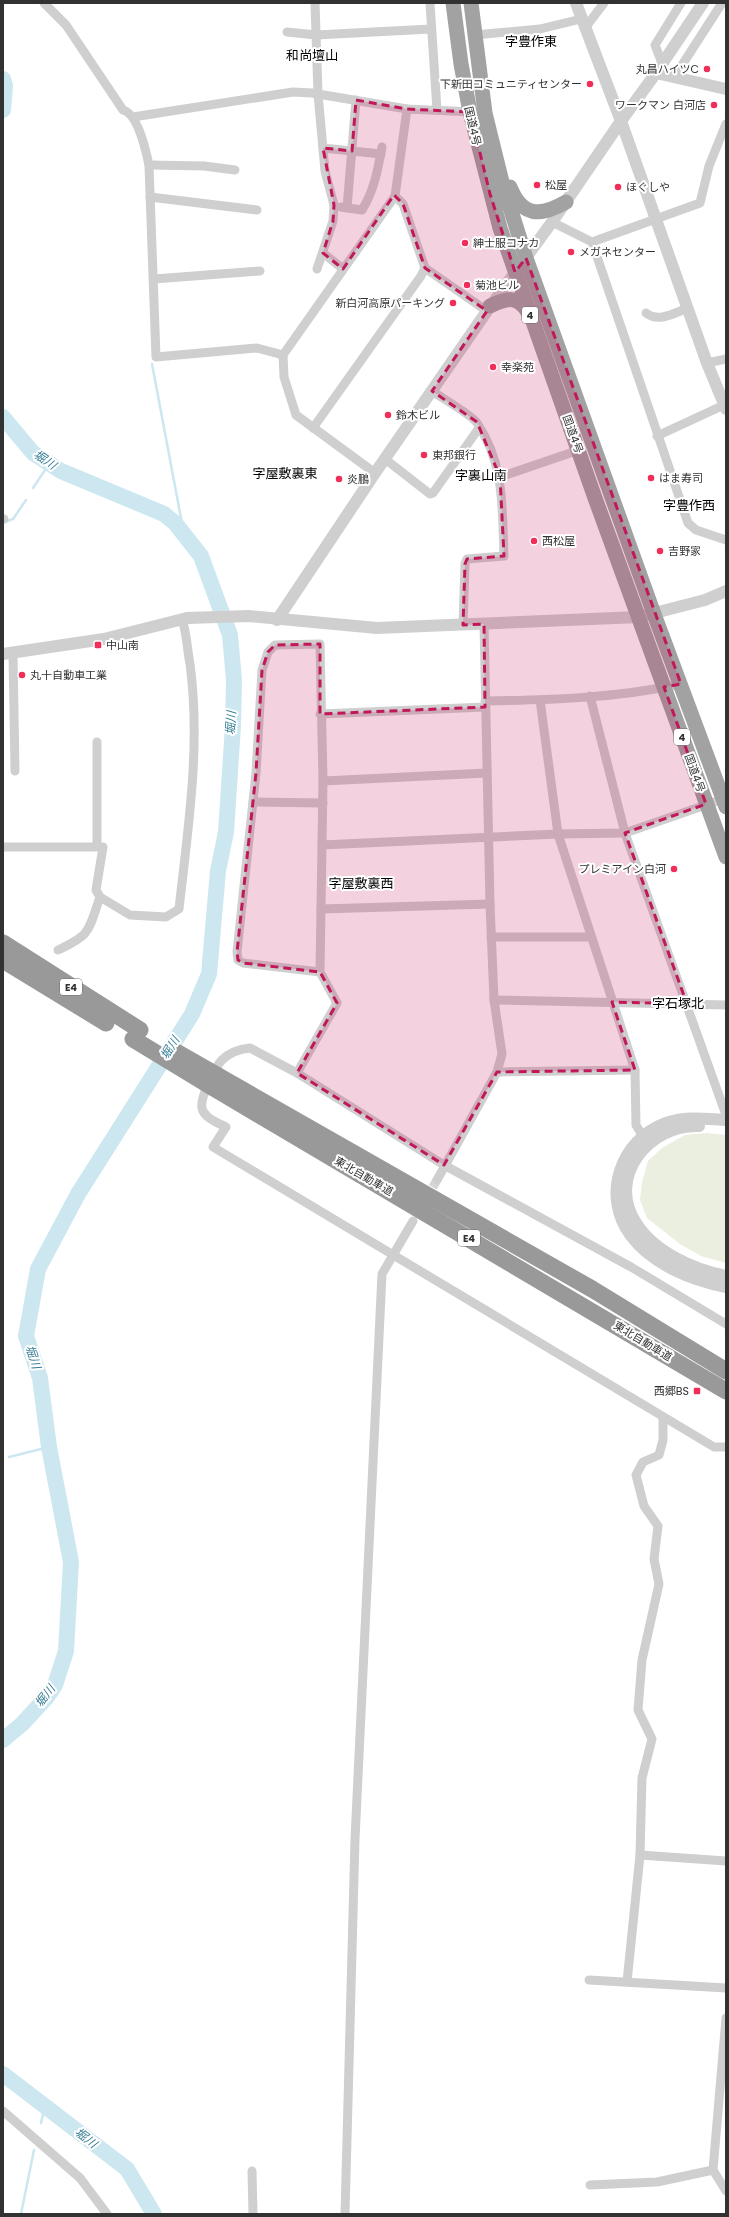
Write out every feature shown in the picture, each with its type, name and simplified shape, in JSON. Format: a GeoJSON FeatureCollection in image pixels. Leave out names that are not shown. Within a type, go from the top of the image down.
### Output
{"type":"FeatureCollection","features":[{"type":"Feature","properties":{"kind":"highway","name":"国道4号"},"geometry":{"type":"LineString","coordinates":[[453,3],[470,112],[492,201],[515,272],[726,857]]}},
{"type":"Feature","properties":{"kind":"highway","name":"国道4号"},"geometry":{"type":"LineString","coordinates":[[470,3],[486,119],[502,182],[526,258],[654,614],[725,803]]}},
{"type":"Feature","properties":{"kind":"highway"},"geometry":{"type":"LineString","coordinates":[[486,119],[510,189],[518,203],[528,211],[541,212],[552,210],[566,202]]}},
{"type":"Feature","properties":{"kind":"highway"},"geometry":{"type":"LineString","coordinates":[[488,309],[502,301],[513,300],[522,303],[531,316]]}},
{"type":"Feature","properties":{"kind":"highway","name":"東北自動車道"},"geometry":{"type":"LineString","coordinates":[[3,943],[137,1035]]}},
{"type":"Feature","properties":{"kind":"highway","name":"東北自動車道"},"geometry":{"type":"LineString","coordinates":[[3,960],[137,1035],[215,1081],[726,1391]]}},
{"type":"Feature","properties":{"kind":"highway","name":"東北自動車道"},"geometry":{"type":"LineString","coordinates":[[215,1081],[592,1289],[726,1371]]}},
{"type":"Feature","properties":{"kind":"street"},"geometry":{"type":"LineString","coordinates":[[44,3],[66,25],[123,110],[129,112],[133,117],[145,147],[149,165],[156,357],[257,348],[283,355]]}},
{"type":"Feature","properties":{"kind":"street"},"geometry":{"type":"LineString","coordinates":[[315,3],[318,94],[325,171],[334,205],[333,221],[317,269]]}},
{"type":"Feature","properties":{"kind":"street"},"geometry":{"type":"LineString","coordinates":[[430,3],[437,110]]}},
{"type":"Feature","properties":{"kind":"street"},"geometry":{"type":"LineString","coordinates":[[576,3],[621,121],[707,362],[725,407],[658,436]]}},
{"type":"Feature","properties":{"kind":"street"},"geometry":{"type":"LineString","coordinates":[[474,36],[583,24],[604,3]]}},
{"type":"Feature","properties":{"kind":"street"},"geometry":{"type":"LineString","coordinates":[[659,68],[655,45],[681,3]]}},
{"type":"Feature","properties":{"kind":"street"},"geometry":{"type":"LineString","coordinates":[[277,620],[375,473],[488,309],[552,222],[703,3]]}},
{"type":"Feature","properties":{"kind":"street"},"geometry":{"type":"LineString","coordinates":[[676,76],[723,5]]}},
{"type":"Feature","properties":{"kind":"street"},"geometry":{"type":"LineString","coordinates":[[287,32],[316,35],[431,29]]}},
{"type":"Feature","properties":{"kind":"street"},"geometry":{"type":"LineString","coordinates":[[659,68],[676,76],[726,89]]}},
{"type":"Feature","properties":{"kind":"street"},"geometry":{"type":"LineString","coordinates":[[133,117],[266,95],[293,92],[318,94],[407,109],[470,112],[486,119]]}},
{"type":"Feature","properties":{"kind":"street"},"geometry":{"type":"LineString","coordinates":[[347,208],[356,100]]}},
{"type":"Feature","properties":{"kind":"street"},"geometry":{"type":"LineString","coordinates":[[375,473],[296,415],[288,396],[284,377],[283,355],[395,196],[407,109]]}},
{"type":"Feature","properties":{"kind":"street"},"geometry":{"type":"LineString","coordinates":[[592,242],[700,203],[709,166],[724,135],[726,124]]}},
{"type":"Feature","properties":{"kind":"street"},"geometry":{"type":"LineString","coordinates":[[323,148],[352,151],[381,150],[369,200],[362,210],[334,205]]}},
{"type":"Feature","properties":{"kind":"street"},"geometry":{"type":"LineString","coordinates":[[149,165],[204,166],[235,170]]}},
{"type":"Feature","properties":{"kind":"street"},"geometry":{"type":"LineString","coordinates":[[395,196],[403,204],[425,268],[488,309]]}},
{"type":"Feature","properties":{"kind":"street"},"geometry":{"type":"LineString","coordinates":[[150,197],[257,210]]}},
{"type":"Feature","properties":{"kind":"street"},"geometry":{"type":"LineString","coordinates":[[552,222],[592,242],[688,523],[696,530],[726,540]]}},
{"type":"Feature","properties":{"kind":"street"},"geometry":{"type":"LineString","coordinates":[[322,253],[343,269]]}},
{"type":"Feature","properties":{"kind":"street"},"geometry":{"type":"LineString","coordinates":[[313,428],[421,276],[425,268]]}},
{"type":"Feature","properties":{"kind":"street"},"geometry":{"type":"LineString","coordinates":[[154,279],[260,271]]}},
{"type":"Feature","properties":{"kind":"street"},"geometry":{"type":"LineString","coordinates":[[646,314],[652,318],[659,318],[688,308]]}},
{"type":"Feature","properties":{"kind":"street"},"geometry":{"type":"LineString","coordinates":[[707,362],[726,359]]}},
{"type":"Feature","properties":{"kind":"street"},"geometry":{"type":"LineString","coordinates":[[432,391],[477,422],[500,477],[504,556],[467,559],[464,564],[463,625]]}},
{"type":"Feature","properties":{"kind":"street"},"geometry":{"type":"LineString","coordinates":[[385,459],[430,494],[433,493],[479,428]]}},
{"type":"Feature","properties":{"kind":"street"},"geometry":{"type":"LineString","coordinates":[[500,477],[579,450]]}},
{"type":"Feature","properties":{"kind":"street"},"geometry":{"type":"LineString","coordinates":[[15,771],[8,654],[104,639],[185,619],[249,616],[277,620],[377,628],[639,617],[705,600],[726,591]]}},
{"type":"Feature","properties":{"kind":"street"},"geometry":{"type":"LineString","coordinates":[[3,847],[103,847],[96,890],[100,897],[130,915],[166,917],[179,910],[193,784],[195,742],[194,697],[185,619]]}},
{"type":"Feature","properties":{"kind":"street"},"geometry":{"type":"LineString","coordinates":[[437,1180],[497,1072],[502,1054],[494,1000],[491,937],[484,624]]}},
{"type":"Feature","properties":{"kind":"street"},"geometry":{"type":"LineString","coordinates":[[297,1073],[337,1003],[320,972],[323,781],[320,714],[320,644],[275,644],[268,652],[262,670],[253,802],[237,952],[238,960],[243,963],[320,972]]}},
{"type":"Feature","properties":{"kind":"street"},"geometry":{"type":"LineString","coordinates":[[320,714],[590,696],[681,684]]}},
{"type":"Feature","properties":{"kind":"street"},"geometry":{"type":"LineString","coordinates":[[590,696],[625,833],[726,1115]]}},
{"type":"Feature","properties":{"kind":"street"},"geometry":{"type":"LineString","coordinates":[[540,700],[558,834],[635,1070],[636,1125],[642,1135]]}},
{"type":"Feature","properties":{"kind":"street"},"geometry":{"type":"LineString","coordinates":[[97,742],[97,846]]}},
{"type":"Feature","properties":{"kind":"street"},"geometry":{"type":"LineString","coordinates":[[323,781],[487,773]]}},
{"type":"Feature","properties":{"kind":"street"},"geometry":{"type":"LineString","coordinates":[[253,802],[323,803]]}},
{"type":"Feature","properties":{"kind":"street"},"geometry":{"type":"LineString","coordinates":[[322,845],[558,834],[625,833],[706,804],[725,803]]}},
{"type":"Feature","properties":{"kind":"street"},"geometry":{"type":"LineString","coordinates":[[58,950],[80,940],[88,931],[100,897]]}},
{"type":"Feature","properties":{"kind":"street"},"geometry":{"type":"LineString","coordinates":[[321,909],[490,904]]}},
{"type":"Feature","properties":{"kind":"street"},"geometry":{"type":"LineString","coordinates":[[491,937],[591,937]]}},
{"type":"Feature","properties":{"kind":"street"},"geometry":{"type":"LineString","coordinates":[[494,1000],[726,1004]]}},
{"type":"Feature","properties":{"kind":"street"},"geometry":{"type":"LineString","coordinates":[[726,1324],[631,1267],[444,1165],[297,1073],[250,1048],[241,1049],[222,1060],[203,1096],[202,1110],[209,1118],[226,1127],[213,1147],[394,1254],[663,1418],[714,1447],[726,1447]]}},
{"type":"Feature","properties":{"kind":"street"},"geometry":{"type":"LineString","coordinates":[[497,1072],[635,1070]]}},
{"type":"Feature","properties":{"kind":"street"},"geometry":{"type":"LineString","coordinates":[[726,1120],[682,1119],[666,1123],[642,1135],[624,1159],[619,1173],[616,1192],[623,1222],[640,1247],[666,1265],[705,1283],[726,1287]]}},
{"type":"Feature","properties":{"kind":"street"},"geometry":{"type":"LineString","coordinates":[[726,1127],[690,1125],[671,1130],[653,1140],[644,1146],[628,1172],[626,1190],[629,1209],[636,1223],[648,1238],[668,1253],[688,1264],[712,1273],[726,1276]]}},
{"type":"Feature","properties":{"kind":"street"},"geometry":{"type":"LineString","coordinates":[[345,2214],[355,1839],[382,1274],[413,1221]]}},
{"type":"Feature","properties":{"kind":"street"},"geometry":{"type":"LineString","coordinates":[[627,1982],[640,1855],[642,1778],[652,1740],[638,1710],[642,1660],[654,1614],[659,1584],[654,1559],[658,1526],[644,1506],[636,1474],[643,1462],[659,1455],[663,1440],[663,1418]]}},
{"type":"Feature","properties":{"kind":"street"},"geometry":{"type":"LineString","coordinates":[[640,1855],[726,1861]]}},
{"type":"Feature","properties":{"kind":"street"},"geometry":{"type":"LineString","coordinates":[[589,1980],[726,1988]]}},
{"type":"Feature","properties":{"kind":"street"},"geometry":{"type":"LineString","coordinates":[[726,2018],[713,2170],[726,2191]]}},
{"type":"Feature","properties":{"kind":"street"},"geometry":{"type":"LineString","coordinates":[[3,2111],[80,2178],[107,2214]]}},
{"type":"Feature","properties":{"kind":"street"},"geometry":{"type":"LineString","coordinates":[[590,2185],[657,2182],[713,2170]]}},
{"type":"Feature","properties":{"kind":"street"},"geometry":{"type":"LineString","coordinates":[[252,2171],[253,2214]]}},
{"type":"Feature","properties":{"kind":"highlighted area"},"geometry":{"type":"Polygon","coordinates":[[[356,100],[407,109],[470,112],[490,194],[515,272],[526,258],[681,684],[664,687],[706,804],[625,833],[687,1004],[612,1002],[635,1070],[497,1072],[444,1165],[297,1073],[337,1003],[320,972],[243,963],[238,960],[237,952],[256,773],[262,670],[268,652],[275,645],[320,644],[320,714],[485,707],[484,624],[463,625],[465,564],[467,559],[504,556],[500,477],[477,422],[432,391],[487,311],[425,268],[403,204],[394,195],[343,269],[323,253],[333,221],[334,205],[323,148],[352,151],[356,100]]]}},
{"type":"Feature","properties":{"kind":"shaded area"},"geometry":{"type":"Polygon","coordinates":[[[707,1133],[726,1135],[726,1263],[701,1256],[680,1244],[647,1218],[640,1200],[642,1182],[648,1161],[662,1148],[685,1135],[707,1133]]]}},
{"type":"Feature","properties":{"kind":"waterway","name":"堀川"},"geometry":{"type":"LineString","coordinates":[[3,79],[5,86],[3,110]]}},
{"type":"Feature","properties":{"kind":"waterway"},"geometry":{"type":"LineString","coordinates":[[152,364],[184,534]]}},
{"type":"Feature","properties":{"kind":"waterway","name":"堀川"},"geometry":{"type":"LineString","coordinates":[[3,417],[33,453],[61,471],[164,514],[175,523],[201,556],[230,635],[234,680],[233,726],[226,832],[218,871],[209,974],[192,1014],[78,1194],[38,1269],[26,1336],[40,1378],[49,1447],[71,1562],[66,1651],[55,1685],[47,1697],[22,1724],[3,1740]]}},
{"type":"Feature","properties":{"kind":"waterway"},"geometry":{"type":"LineString","coordinates":[[33,488],[49,464]]}},
{"type":"Feature","properties":{"kind":"waterway"},"geometry":{"type":"LineString","coordinates":[[5,522],[13,519],[26,500]]}},
{"type":"Feature","properties":{"kind":"waterway"},"geometry":{"type":"LineString","coordinates":[[9,1457],[49,1447]]}},
{"type":"Feature","properties":{"kind":"waterway","name":"堀川"},"geometry":{"type":"LineString","coordinates":[[3,2074],[127,2169],[154,2214]]}},
{"type":"Feature","properties":{"kind":"waterway"},"geometry":{"type":"LineString","coordinates":[[41,2123],[45,2105]]}},
{"type":"Feature","properties":{"kind":"waterway"},"geometry":{"type":"LineString","coordinates":[[21,2214],[34,2150]]}},
{"type":"Feature","properties":{"kind":"tunnel"},"geometry":{"type":"LineString","coordinates":[[426,1199],[437,1180]]}},
{"type":"Feature","properties":{"kind":"place","name":"丸昌ハイツC"},"geometry":{"type":"Point","coordinates":[707,69]}},
{"type":"Feature","properties":{"kind":"place","name":"下新田コミュニティセンター"},"geometry":{"type":"Point","coordinates":[590,84]}},
{"type":"Feature","properties":{"kind":"place","name":"ワークマン 白河店"},"geometry":{"type":"Point","coordinates":[714,105]}},
{"type":"Feature","properties":{"kind":"place","name":"松屋"},"geometry":{"type":"Point","coordinates":[537,185]}},
{"type":"Feature","properties":{"kind":"place","name":"ほぐしや"},"geometry":{"type":"Point","coordinates":[618,187]}},
{"type":"Feature","properties":{"kind":"place","name":"紳士服コナカ"},"geometry":{"type":"Point","coordinates":[465,243]}},
{"type":"Feature","properties":{"kind":"place","name":"メガネセンター"},"geometry":{"type":"Point","coordinates":[571,252]}},
{"type":"Feature","properties":{"kind":"place","name":"菊池ビル"},"geometry":{"type":"Point","coordinates":[467,285]}},
{"type":"Feature","properties":{"kind":"place","name":"新白河高原パーキング"},"geometry":{"type":"Point","coordinates":[453,303]}},
{"type":"Feature","properties":{"kind":"place","name":"幸楽苑"},"geometry":{"type":"Point","coordinates":[493,367]}},
{"type":"Feature","properties":{"kind":"place","name":"鈴木ビル"},"geometry":{"type":"Point","coordinates":[388,415]}},
{"type":"Feature","properties":{"kind":"place","name":"東邦銀行"},"geometry":{"type":"Point","coordinates":[424,455]}},
{"type":"Feature","properties":{"kind":"place","name":"はま寿司"},"geometry":{"type":"Point","coordinates":[651,478]}},
{"type":"Feature","properties":{"kind":"place","name":"炎鵬"},"geometry":{"type":"Point","coordinates":[339,479]}},
{"type":"Feature","properties":{"kind":"place","name":"西松屋"},"geometry":{"type":"Point","coordinates":[534,541]}},
{"type":"Feature","properties":{"kind":"place","name":"吉野家"},"geometry":{"type":"Point","coordinates":[660,551]}},
{"type":"Feature","properties":{"kind":"place","name":"中山南"},"geometry":{"type":"Point","coordinates":[98,645]}},
{"type":"Feature","properties":{"kind":"place","name":"丸十自動車工業"},"geometry":{"type":"Point","coordinates":[22,675]}},
{"type":"Feature","properties":{"kind":"place","name":"プレミアイン白河"},"geometry":{"type":"Point","coordinates":[674,869]}},
{"type":"Feature","properties":{"kind":"place","name":"西郷BS"},"geometry":{"type":"Point","coordinates":[697,1391]}},
{"type":"Feature","properties":{"kind":"district","name":"字豊作東"},"geometry":{"type":"Point","coordinates":[531,41]}},
{"type":"Feature","properties":{"kind":"district","name":"和尚壇山"},"geometry":{"type":"Point","coordinates":[312,55]}},
{"type":"Feature","properties":{"kind":"district","name":"字屋敷裏東"},"geometry":{"type":"Point","coordinates":[285,473]}},
{"type":"Feature","properties":{"kind":"district","name":"字裏山南"},"geometry":{"type":"Point","coordinates":[481,475]}},
{"type":"Feature","properties":{"kind":"district","name":"字豊作西"},"geometry":{"type":"Point","coordinates":[689,505]}},
{"type":"Feature","properties":{"kind":"district","name":"字屋敷裏西"},"geometry":{"type":"Point","coordinates":[361,883]}},
{"type":"Feature","properties":{"kind":"district","name":"字石塚北"},"geometry":{"type":"Point","coordinates":[678,1003]}}]}
